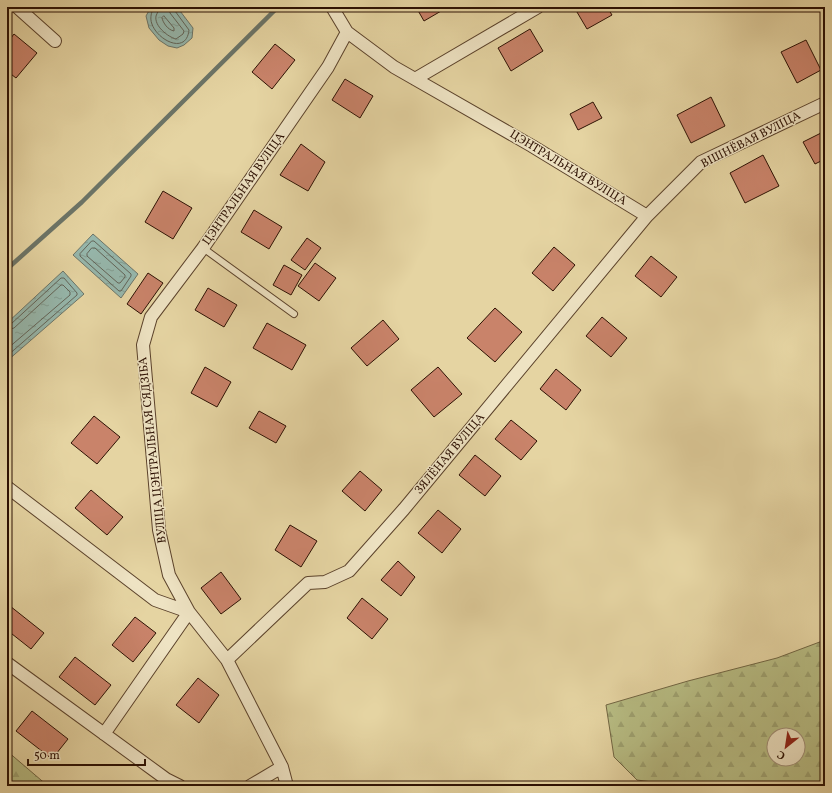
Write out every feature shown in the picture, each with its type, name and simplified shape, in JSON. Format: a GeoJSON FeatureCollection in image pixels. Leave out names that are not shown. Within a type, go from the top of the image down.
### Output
{"type":"FeatureCollection","features":[{"type":"Feature","properties":{"kind":"street"},"geometry":{"type":"LineString","coordinates":[[17,7],[55,41]]}},
{"type":"Feature","properties":{"kind":"street","name":"ЦЭНТРАЛЬНАЯ ВУЛІЦА"},"geometry":{"type":"LineString","coordinates":[[332,7],[347,32],[394,67],[532,146],[647,216]]}},
{"type":"Feature","properties":{"kind":"street"},"geometry":{"type":"LineString","coordinates":[[415,79],[538,7]]}},
{"type":"Feature","properties":{"kind":"street","name":"ЦЭНТРАЛЬНАЯ ВУЛІЦА"},"geometry":{"type":"LineString","coordinates":[[143,345],[151,316],[203,248],[328,67],[347,32]]}},
{"type":"Feature","properties":{"kind":"street","name":"ВІШНЁВАЯ ВУЛІЦА"},"geometry":{"type":"LineString","coordinates":[[647,216],[701,162],[825,103]]}},
{"type":"Feature","properties":{"kind":"street","name":"ЗЯЛЁНАЯ ВУЛІЦА"},"geometry":{"type":"LineString","coordinates":[[227,660],[308,583],[325,582],[349,571],[404,509],[647,216]]}},
{"type":"Feature","properties":{"kind":"street","name":"ВУЛІЦА ЦЭНТРАЛЬНАЯ СЯДЗІБА"},"geometry":{"type":"LineString","coordinates":[[143,345],[159,530],[169,575],[189,612],[227,660],[282,767],[287,786]]}},
{"type":"Feature","properties":{"kind":"street"},"geometry":{"type":"LineString","coordinates":[[7,487],[155,600],[189,612],[104,734]]}},
{"type":"Feature","properties":{"kind":"street"},"geometry":{"type":"LineString","coordinates":[[7,663],[166,779],[180,786]]}},
{"type":"Feature","properties":{"kind":"street"},"geometry":{"type":"LineString","coordinates":[[250,786],[282,767]]}},
{"type":"Feature","properties":{"kind":"lane"},"geometry":{"type":"LineString","coordinates":[[203,248],[294,314]]}},
{"type":"Feature","properties":{"kind":"green space"},"geometry":{"type":"Polygon","coordinates":[[[825,640],[825,786],[664,786],[660,783],[637,780],[614,757],[606,705],[688,681],[777,658],[825,640]]]}},
{"type":"Feature","properties":{"kind":"green space"},"geometry":{"type":"Polygon","coordinates":[[[7,751],[48,786],[7,786],[7,751]]]}},
{"type":"Feature","properties":{"kind":"water"},"geometry":{"type":"Polygon","coordinates":[[[151,7],[177,7],[193,28],[192,38],[184,45],[177,48],[168,46],[159,40],[149,28],[146,16],[151,7]]]}},
{"type":"Feature","properties":{"kind":"water"},"geometry":{"type":"Polygon","coordinates":[[[93,234],[138,274],[121,298],[73,255],[93,234]]]}},
{"type":"Feature","properties":{"kind":"water"},"geometry":{"type":"Polygon","coordinates":[[[63,271],[84,294],[7,361],[7,323],[63,271]]]}},
{"type":"Feature","properties":{"kind":"building"},"geometry":{"type":"Polygon","coordinates":[[[416,7],[448,7],[424,21],[416,7]]]}},
{"type":"Feature","properties":{"kind":"building"},"geometry":{"type":"Polygon","coordinates":[[[574,7],[607,7],[612,15],[587,29],[574,7]]]}},
{"type":"Feature","properties":{"kind":"building"},"geometry":{"type":"Polygon","coordinates":[[[530,29],[543,51],[511,71],[498,48],[530,29]]]}},
{"type":"Feature","properties":{"kind":"building"},"geometry":{"type":"Polygon","coordinates":[[[14,34],[37,53],[16,78],[7,71],[7,43],[14,34]]]}},
{"type":"Feature","properties":{"kind":"building"},"geometry":{"type":"Polygon","coordinates":[[[806,40],[821,70],[797,83],[781,52],[806,40]]]}},
{"type":"Feature","properties":{"kind":"building"},"geometry":{"type":"Polygon","coordinates":[[[275,44],[295,60],[272,89],[252,72],[275,44]]]}},
{"type":"Feature","properties":{"kind":"building"},"geometry":{"type":"Polygon","coordinates":[[[345,79],[373,96],[360,118],[332,100],[345,79]]]}},
{"type":"Feature","properties":{"kind":"building"},"geometry":{"type":"Polygon","coordinates":[[[711,97],[725,126],[691,143],[677,115],[711,97]]]}},
{"type":"Feature","properties":{"kind":"building"},"geometry":{"type":"Polygon","coordinates":[[[593,102],[602,118],[578,130],[570,114],[593,102]]]}},
{"type":"Feature","properties":{"kind":"building"},"geometry":{"type":"Polygon","coordinates":[[[825,131],[825,159],[815,164],[803,142],[825,131]]]}},
{"type":"Feature","properties":{"kind":"building"},"geometry":{"type":"Polygon","coordinates":[[[301,144],[325,162],[308,191],[280,175],[301,144]]]}},
{"type":"Feature","properties":{"kind":"building"},"geometry":{"type":"Polygon","coordinates":[[[763,155],[779,186],[745,203],[730,173],[763,155]]]}},
{"type":"Feature","properties":{"kind":"building"},"geometry":{"type":"Polygon","coordinates":[[[163,191],[192,208],[173,239],[145,222],[163,191]]]}},
{"type":"Feature","properties":{"kind":"building"},"geometry":{"type":"Polygon","coordinates":[[[254,210],[282,227],[269,249],[241,232],[254,210]]]}},
{"type":"Feature","properties":{"kind":"building"},"geometry":{"type":"Polygon","coordinates":[[[307,238],[321,248],[305,270],[291,260],[307,238]]]}},
{"type":"Feature","properties":{"kind":"building"},"geometry":{"type":"Polygon","coordinates":[[[554,247],[575,265],[553,291],[532,273],[554,247]]]}},
{"type":"Feature","properties":{"kind":"building"},"geometry":{"type":"Polygon","coordinates":[[[651,256],[677,277],[661,297],[635,276],[651,256]]]}},
{"type":"Feature","properties":{"kind":"building"},"geometry":{"type":"Polygon","coordinates":[[[315,263],[336,278],[319,301],[298,286],[315,263]]]}},
{"type":"Feature","properties":{"kind":"building"},"geometry":{"type":"Polygon","coordinates":[[[284,265],[302,275],[291,295],[273,285],[284,265]]]}},
{"type":"Feature","properties":{"kind":"building"},"geometry":{"type":"Polygon","coordinates":[[[148,273],[163,283],[141,314],[127,304],[148,273]]]}},
{"type":"Feature","properties":{"kind":"building"},"geometry":{"type":"Polygon","coordinates":[[[208,288],[237,305],[224,327],[195,310],[208,288]]]}},
{"type":"Feature","properties":{"kind":"building"},"geometry":{"type":"Polygon","coordinates":[[[495,308],[522,332],[495,362],[467,338],[495,308]]]}},
{"type":"Feature","properties":{"kind":"building"},"geometry":{"type":"Polygon","coordinates":[[[602,317],[627,338],[611,357],[586,336],[602,317]]]}},
{"type":"Feature","properties":{"kind":"building"},"geometry":{"type":"Polygon","coordinates":[[[383,320],[399,339],[367,366],[351,348],[383,320]]]}},
{"type":"Feature","properties":{"kind":"building"},"geometry":{"type":"Polygon","coordinates":[[[267,323],[306,345],[292,370],[253,348],[267,323]]]}},
{"type":"Feature","properties":{"kind":"building"},"geometry":{"type":"Polygon","coordinates":[[[205,367],[231,382],[217,407],[191,393],[205,367]]]}},
{"type":"Feature","properties":{"kind":"building"},"geometry":{"type":"Polygon","coordinates":[[[438,367],[462,394],[434,417],[411,390],[438,367]]]}},
{"type":"Feature","properties":{"kind":"building"},"geometry":{"type":"Polygon","coordinates":[[[556,369],[581,390],[566,410],[540,389],[556,369]]]}},
{"type":"Feature","properties":{"kind":"building"},"geometry":{"type":"Polygon","coordinates":[[[259,411],[286,426],[276,443],[249,428],[259,411]]]}},
{"type":"Feature","properties":{"kind":"building"},"geometry":{"type":"Polygon","coordinates":[[[94,416],[120,437],[97,464],[71,443],[94,416]]]}},
{"type":"Feature","properties":{"kind":"building"},"geometry":{"type":"Polygon","coordinates":[[[511,420],[537,441],[521,460],[495,439],[511,420]]]}},
{"type":"Feature","properties":{"kind":"building"},"geometry":{"type":"Polygon","coordinates":[[[475,455],[501,476],[485,496],[459,475],[475,455]]]}},
{"type":"Feature","properties":{"kind":"building"},"geometry":{"type":"Polygon","coordinates":[[[360,471],[382,490],[365,511],[342,491],[360,471]]]}},
{"type":"Feature","properties":{"kind":"building"},"geometry":{"type":"Polygon","coordinates":[[[91,490],[123,517],[107,535],[75,508],[91,490]]]}},
{"type":"Feature","properties":{"kind":"building"},"geometry":{"type":"Polygon","coordinates":[[[438,510],[461,529],[442,553],[418,533],[438,510]]]}},
{"type":"Feature","properties":{"kind":"building"},"geometry":{"type":"Polygon","coordinates":[[[290,525],[317,541],[301,567],[275,550],[290,525]]]}},
{"type":"Feature","properties":{"kind":"building"},"geometry":{"type":"Polygon","coordinates":[[[398,561],[415,577],[401,596],[381,580],[398,561]]]}},
{"type":"Feature","properties":{"kind":"building"},"geometry":{"type":"Polygon","coordinates":[[[221,572],[241,599],[221,614],[201,588],[221,572]]]}},
{"type":"Feature","properties":{"kind":"building"},"geometry":{"type":"Polygon","coordinates":[[[362,598],[388,619],[372,639],[347,618],[362,598]]]}},
{"type":"Feature","properties":{"kind":"building"},"geometry":{"type":"Polygon","coordinates":[[[10,606],[44,633],[31,649],[7,630],[7,610],[10,606]]]}},
{"type":"Feature","properties":{"kind":"building"},"geometry":{"type":"Polygon","coordinates":[[[135,617],[156,633],[133,662],[112,645],[135,617]]]}},
{"type":"Feature","properties":{"kind":"building"},"geometry":{"type":"Polygon","coordinates":[[[75,657],[111,685],[95,705],[59,677],[75,657]]]}},
{"type":"Feature","properties":{"kind":"building"},"geometry":{"type":"Polygon","coordinates":[[[198,678],[219,695],[199,723],[176,705],[198,678]]]}},
{"type":"Feature","properties":{"kind":"building"},"geometry":{"type":"Polygon","coordinates":[[[32,711],[68,739],[52,759],[16,731],[32,711]]]}},
{"type":"Feature","properties":{"kind":"waterway"},"geometry":{"type":"LineString","coordinates":[[7,269],[82,202],[278,7]]}}]}
